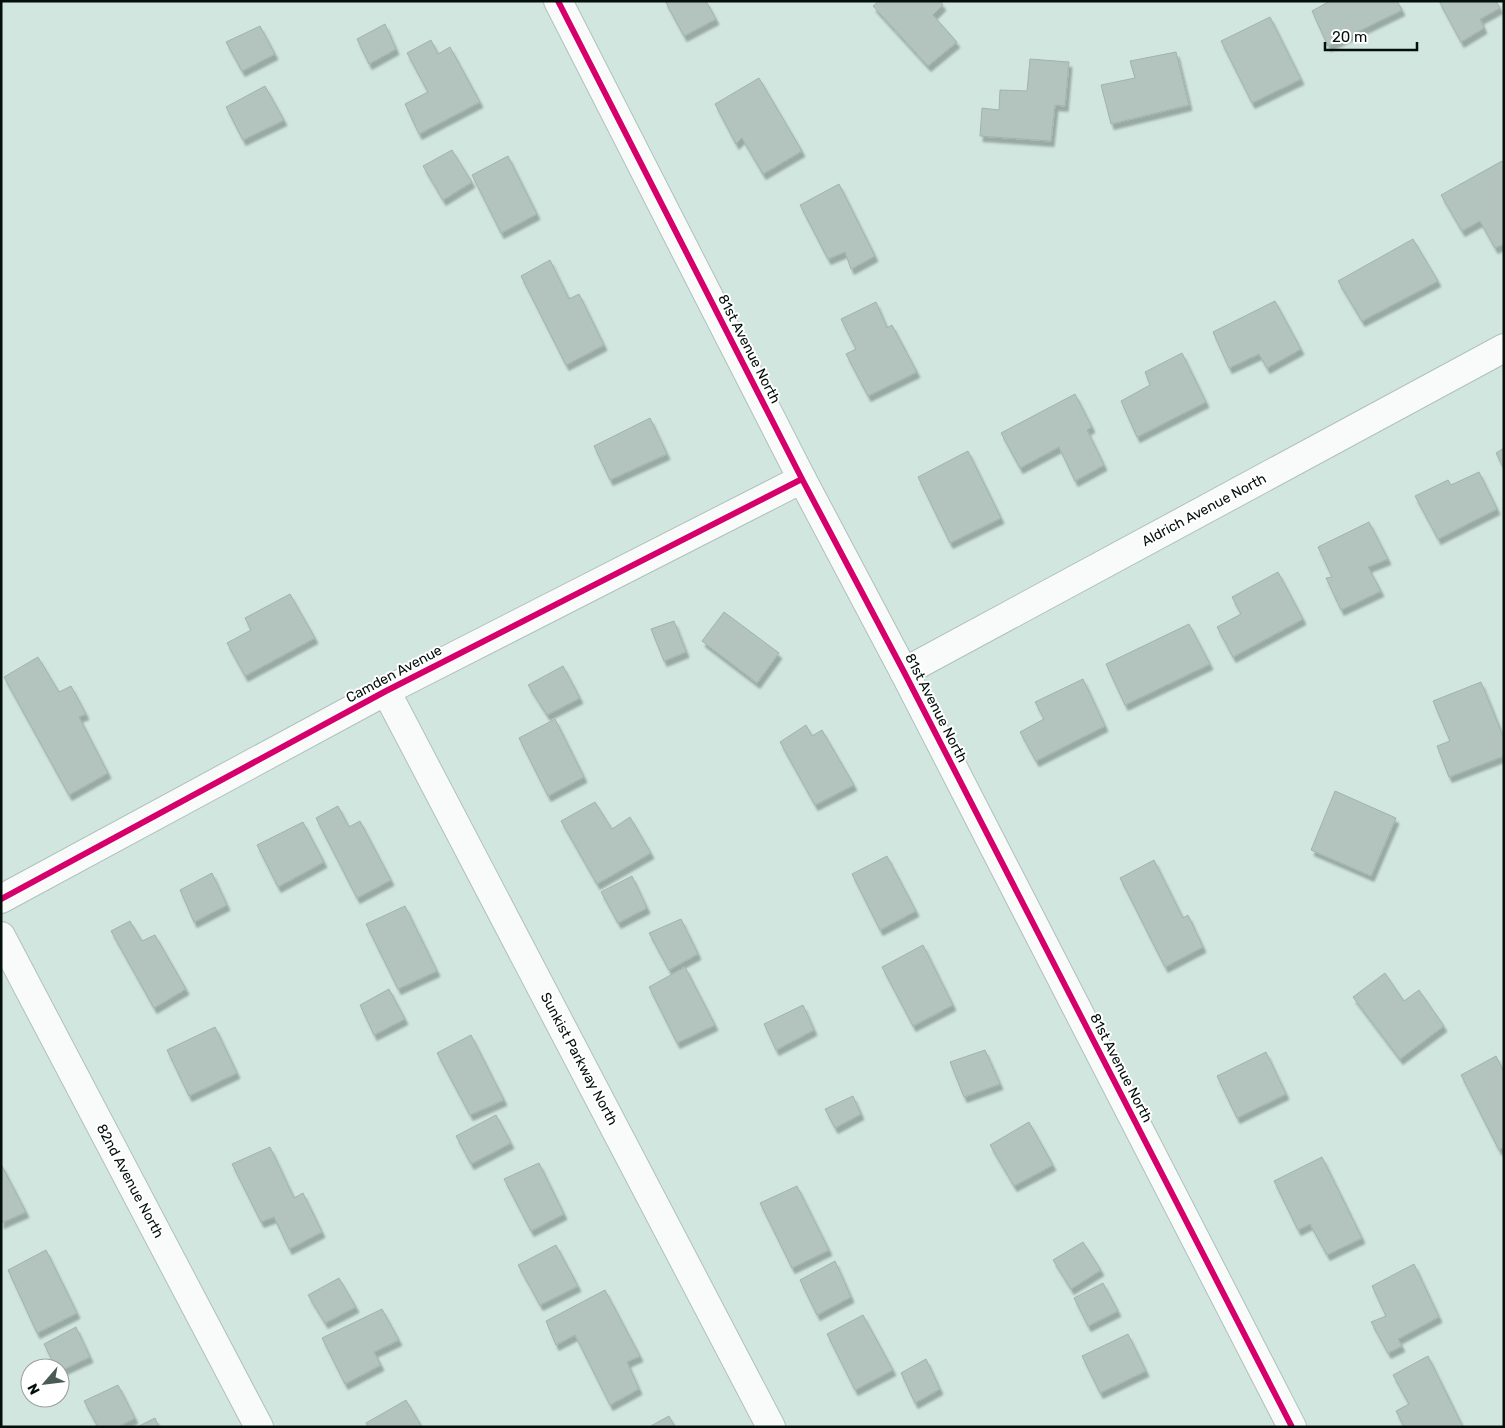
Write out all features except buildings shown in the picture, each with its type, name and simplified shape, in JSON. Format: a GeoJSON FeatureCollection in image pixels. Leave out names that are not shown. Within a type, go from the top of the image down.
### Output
{"type":"FeatureCollection","features":[{"type":"Feature","properties":{"kind":"street","name":"81st Avenue North"},"geometry":{"type":"LineString","coordinates":[[558,1],[802,479],[904,672],[1292,1427]]}},
{"type":"Feature","properties":{"kind":"street","name":"Aldrich Avenue North"},"geometry":{"type":"LineString","coordinates":[[904,672],[1504,348]]}},
{"type":"Feature","properties":{"kind":"street","name":"Camden Avenue"},"geometry":{"type":"LineString","coordinates":[[1,899],[386,691],[802,479]]}},
{"type":"Feature","properties":{"kind":"street","name":"Sunkist Parkway North"},"geometry":{"type":"LineString","coordinates":[[386,691],[771,1427]]}},
{"type":"Feature","properties":{"kind":"street","name":"82nd Avenue North"},"geometry":{"type":"LineString","coordinates":[[1,936],[259,1427]]}},
{"type":"Feature","properties":{"kind":"cycle path"},"geometry":{"type":"LineString","coordinates":[[558,1],[802,479],[904,672],[1292,1427]]}},
{"type":"Feature","properties":{"kind":"cycle path"},"geometry":{"type":"LineString","coordinates":[[1,899],[386,691],[802,479]]}}]}
